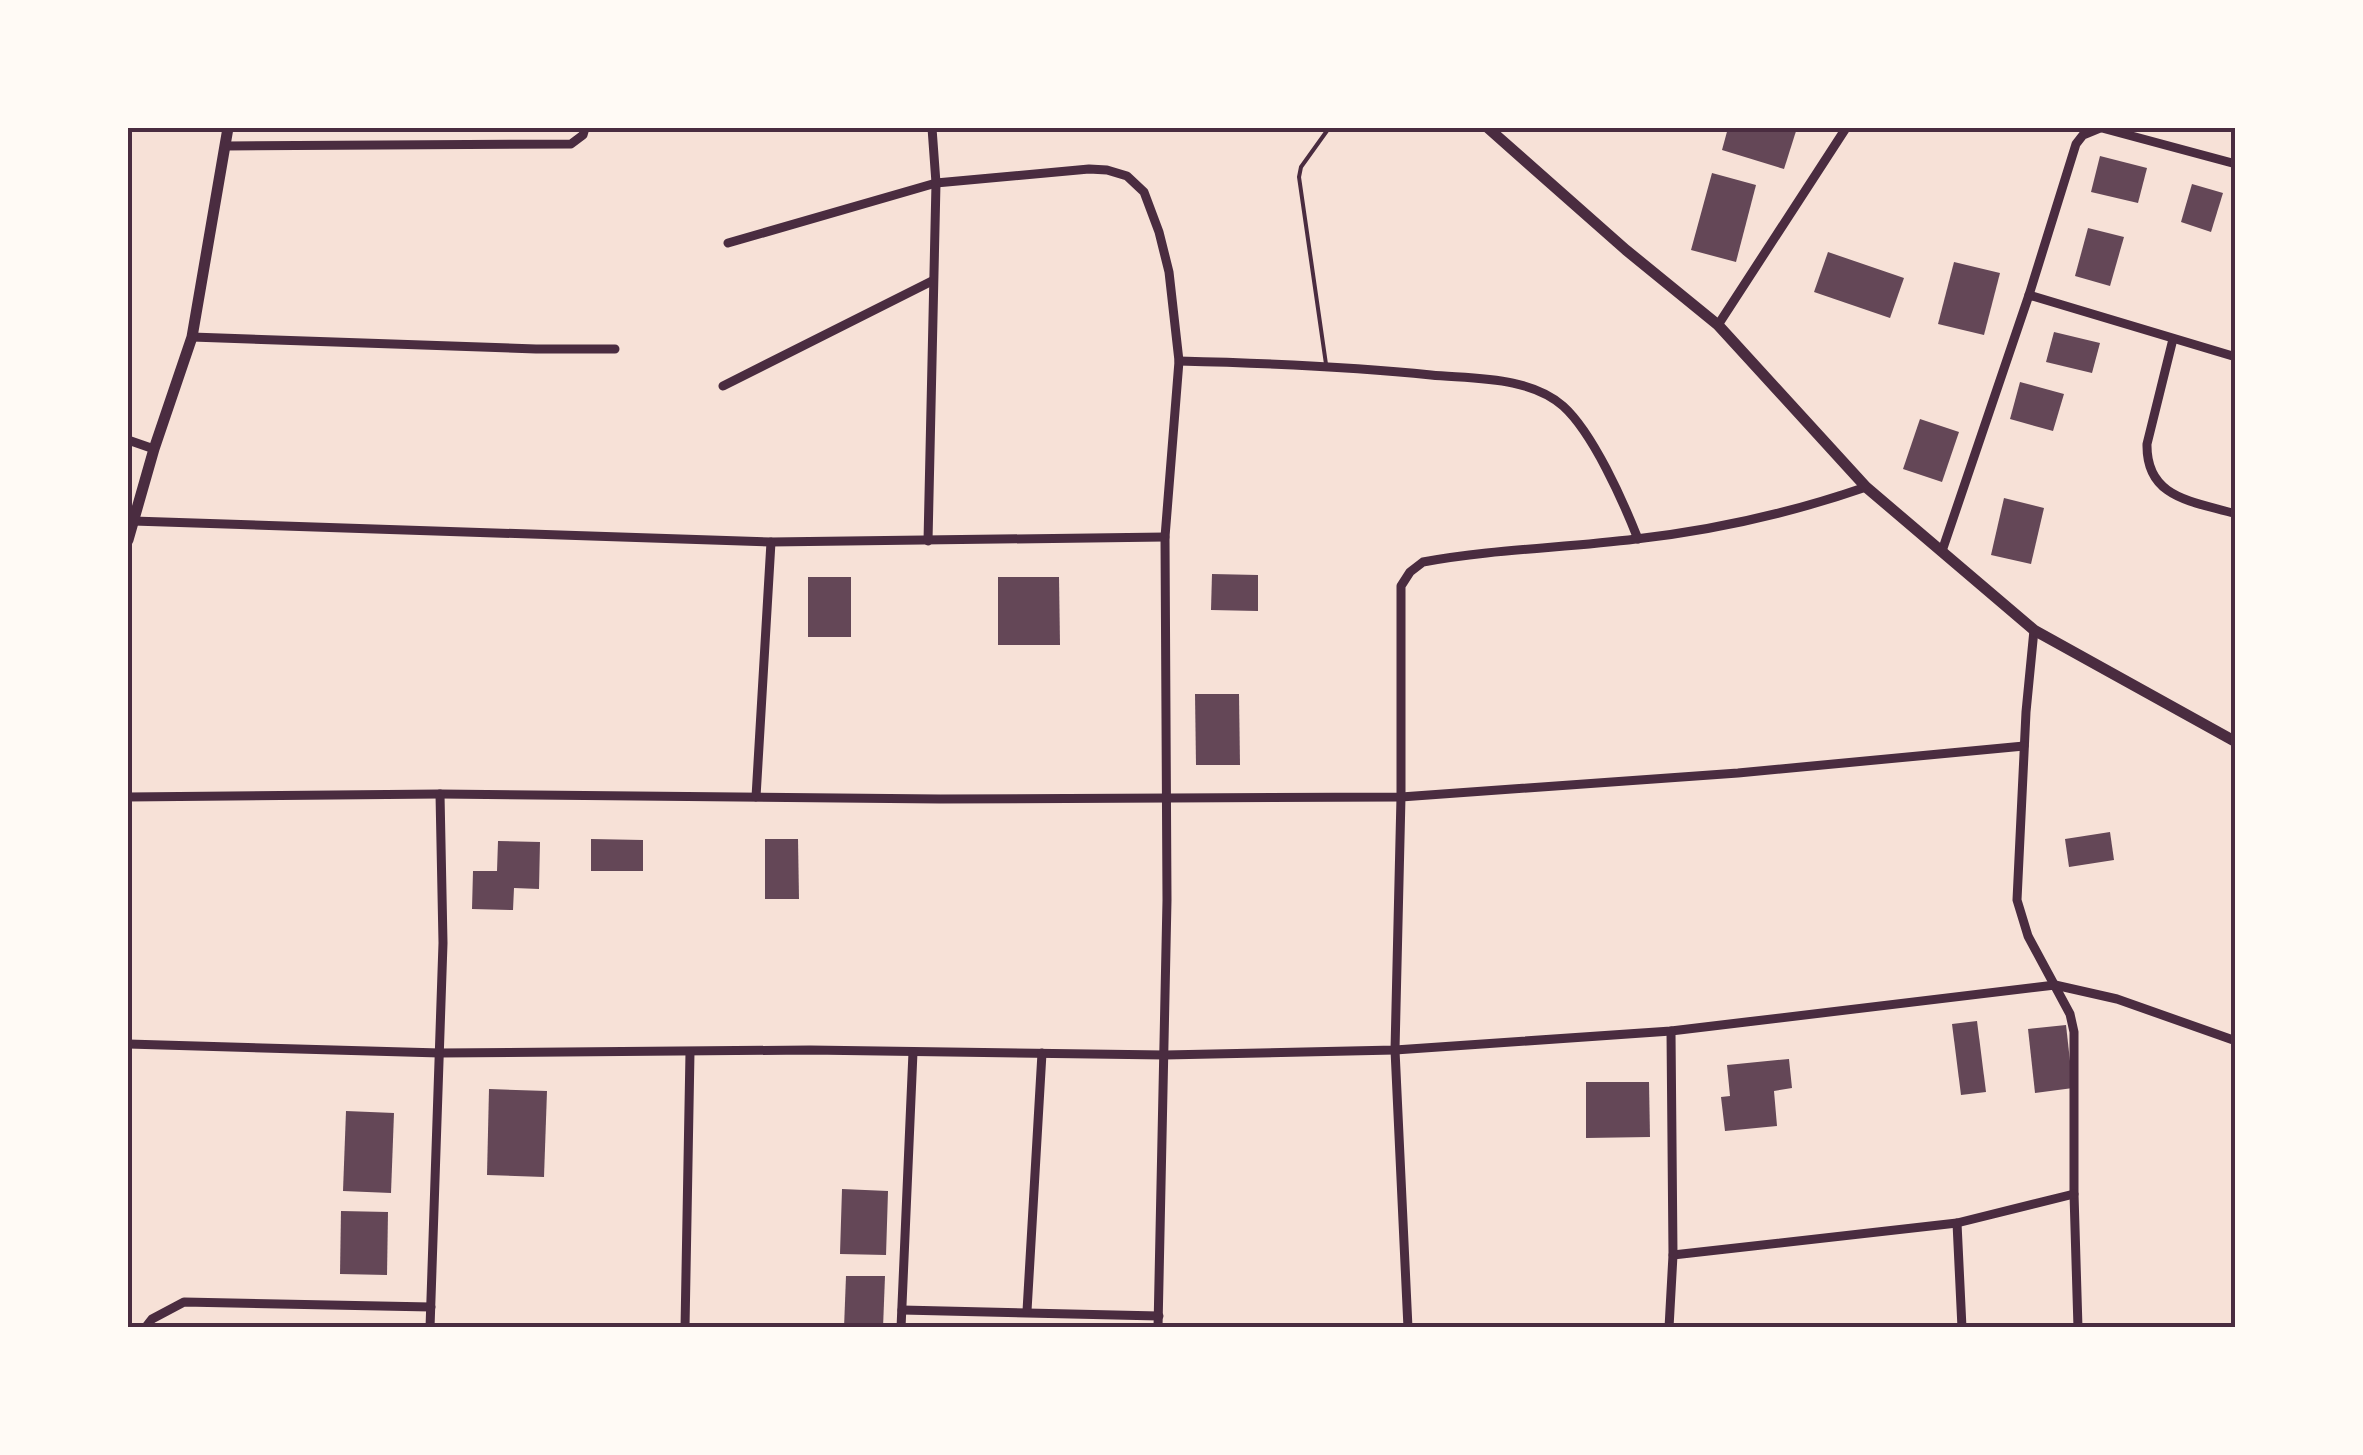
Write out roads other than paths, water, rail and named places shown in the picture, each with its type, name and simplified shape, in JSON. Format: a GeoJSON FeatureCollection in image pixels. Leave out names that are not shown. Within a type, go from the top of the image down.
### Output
{"type":"FeatureCollection","features":[{"type":"Feature","properties":{"kind":"street"},"geometry":{"type":"LineString","coordinates":[[128,540],[192,337],[228,128]]}},
{"type":"Feature","properties":{"kind":"street"},"geometry":{"type":"LineString","coordinates":[[226,146],[571,144],[583,135],[585,128]]}},
{"type":"Feature","properties":{"kind":"street"},"geometry":{"type":"LineString","coordinates":[[928,541],[936,184],[932,128]]}},
{"type":"Feature","properties":{"kind":"street"},"geometry":{"type":"LineString","coordinates":[[1488,128],[1718,326],[1866,487],[2034,630],[2236,742]]}},
{"type":"Feature","properties":{"kind":"street"},"geometry":{"type":"LineString","coordinates":[[1718,326],[1846,128]]}},
{"type":"Feature","properties":{"kind":"street"},"geometry":{"type":"LineString","coordinates":[[1942,551],[2030,295],[2076,144],[2083,135],[2101,128],[2236,164]]}},
{"type":"Feature","properties":{"kind":"street"},"geometry":{"type":"LineString","coordinates":[[728,243],[936,184],[1089,169],[1107,170],[1137,183],[1151,208],[1165,250],[1178,361],[1165,537],[1165,1055],[1158,1322],[1027,1310],[902,1310]]}},
{"type":"Feature","properties":{"kind":"street"},"geometry":{"type":"LineString","coordinates":[[723,386],[932,280]]}},
{"type":"Feature","properties":{"kind":"street"},"geometry":{"type":"LineString","coordinates":[[2030,295],[2236,357]]}},
{"type":"Feature","properties":{"kind":"street"},"geometry":{"type":"LineString","coordinates":[[192,337],[536,350],[614,349]]}},
{"type":"Feature","properties":{"kind":"street"},"geometry":{"type":"LineString","coordinates":[[2173,339],[2147,461],[2154,480],[2180,498],[2236,514]]}},
{"type":"Feature","properties":{"kind":"street"},"geometry":{"type":"LineString","coordinates":[[1178,361],[1326,364],[1501,382],[1543,394],[1562,405],[1578,422],[1622,498],[1638,539]]}},
{"type":"Feature","properties":{"kind":"street"},"geometry":{"type":"LineString","coordinates":[[128,440],[154,448]]}},
{"type":"Feature","properties":{"kind":"street"},"geometry":{"type":"LineString","coordinates":[[1408,1328],[1396,1050],[1400,586],[1424,562],[1638,539],[1776,516],[1866,487]]}},
{"type":"Feature","properties":{"kind":"street"},"geometry":{"type":"LineString","coordinates":[[132,521],[771,542],[1165,537]]}},
{"type":"Feature","properties":{"kind":"street"},"geometry":{"type":"LineString","coordinates":[[756,798],[771,542]]}},
{"type":"Feature","properties":{"kind":"street"},"geometry":{"type":"LineString","coordinates":[[2034,630],[2017,900],[2028,936],[2070,1014],[2077,1053],[2074,1194],[2078,1328]]}},
{"type":"Feature","properties":{"kind":"street"},"geometry":{"type":"LineString","coordinates":[[128,797],[1401,797],[1702,776],[2024,746]]}},
{"type":"Feature","properties":{"kind":"street"},"geometry":{"type":"LineString","coordinates":[[430,1328],[443,944],[440,794]]}},
{"type":"Feature","properties":{"kind":"street"},"geometry":{"type":"LineString","coordinates":[[128,1044],[440,1053],[1165,1055],[1396,1050],[1671,1031],[2054,986],[2116,999],[2236,1041]]}},
{"type":"Feature","properties":{"kind":"street"},"geometry":{"type":"LineString","coordinates":[[1670,1328],[1671,1031]]}},
{"type":"Feature","properties":{"kind":"street"},"geometry":{"type":"LineString","coordinates":[[685,1328],[690,1052]]}},
{"type":"Feature","properties":{"kind":"street"},"geometry":{"type":"LineString","coordinates":[[901,1328],[913,1052]]}},
{"type":"Feature","properties":{"kind":"street"},"geometry":{"type":"LineString","coordinates":[[1027,1310],[1042,1053]]}},
{"type":"Feature","properties":{"kind":"street"},"geometry":{"type":"LineString","coordinates":[[1673,1255],[1957,1223],[2074,1194]]}},
{"type":"Feature","properties":{"kind":"street"},"geometry":{"type":"LineString","coordinates":[[1957,1223],[1962,1328]]}},
{"type":"Feature","properties":{"kind":"street"},"geometry":{"type":"LineString","coordinates":[[145,1328],[152,1319],[184,1302],[431,1307]]}},
{"type":"Feature","properties":{"kind":"lane"},"geometry":{"type":"LineString","coordinates":[[1326,364],[1298,178],[1301,166],[1329,128]]}}]}
